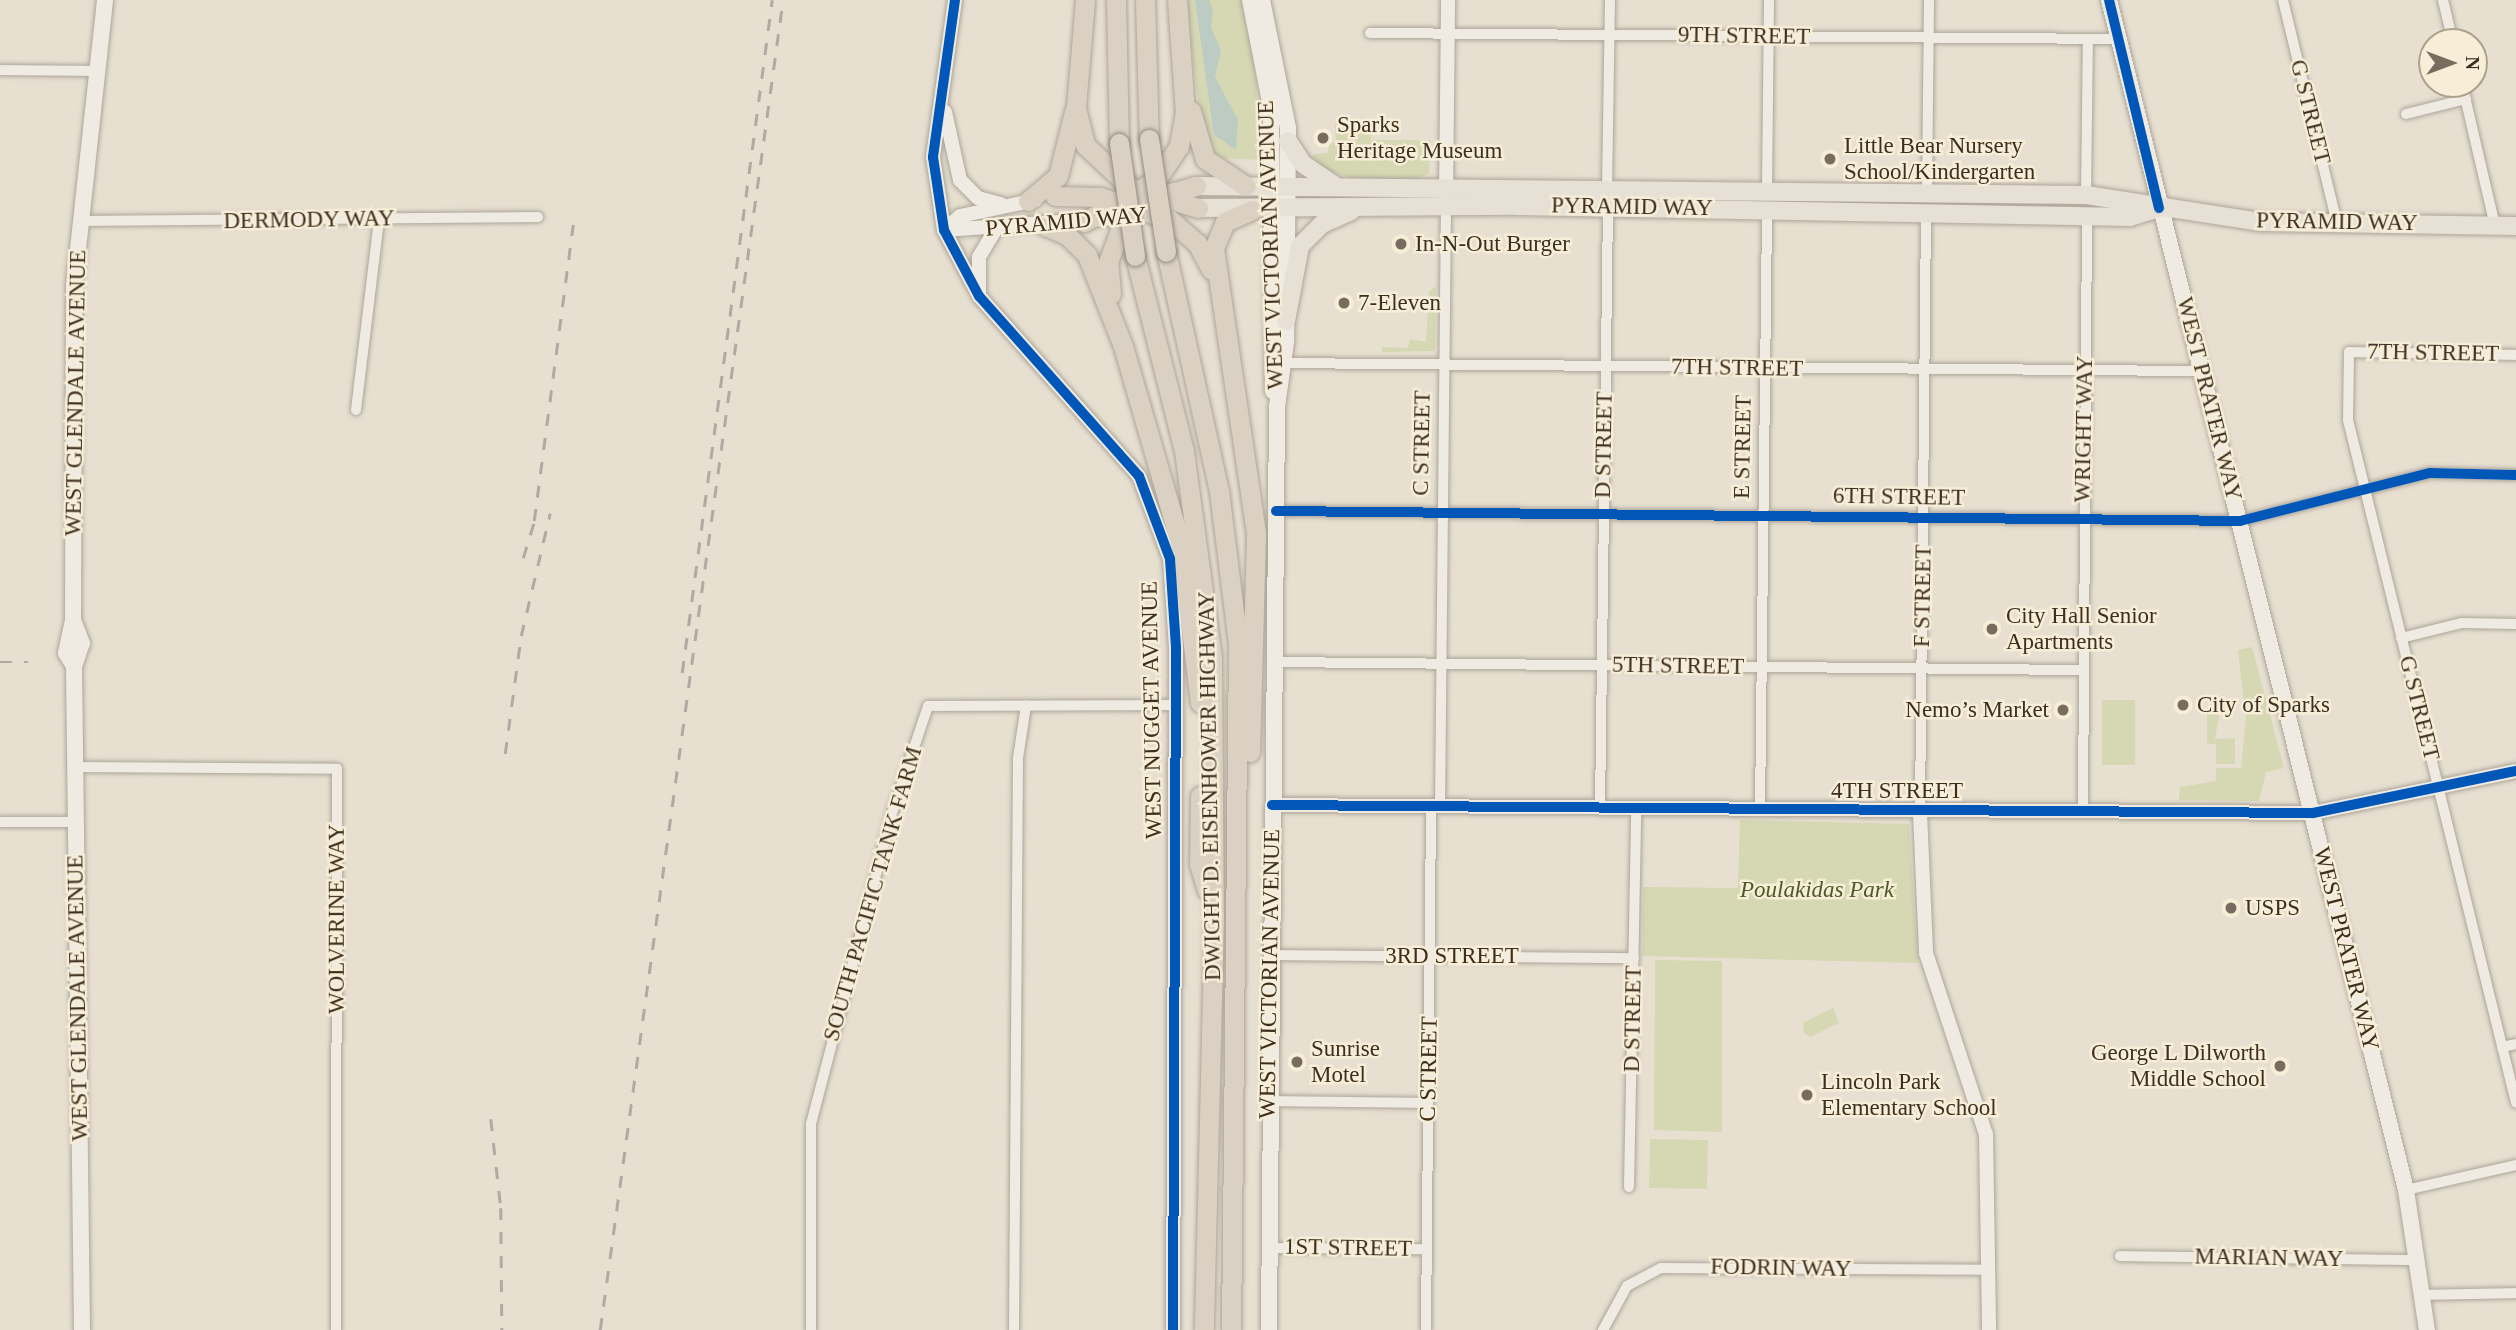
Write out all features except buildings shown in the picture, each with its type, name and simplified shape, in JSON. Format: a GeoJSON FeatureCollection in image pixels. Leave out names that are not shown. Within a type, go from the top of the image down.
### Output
{"type":"FeatureCollection","features":[{"type":"Feature","properties":{"kind":"highway"},"geometry":{"type":"LineString","coordinates":[[1028,201],[1058,176],[1076,108],[1085,0]]}},
{"type":"Feature","properties":{"kind":"highway","name":"DWIGHT D. EISENHOWER HIGHWAY"},"geometry":{"type":"LineString","coordinates":[[1116,0],[1119,143],[1135,256],[1184,451],[1207,582],[1214,915],[1204,1330]]}},
{"type":"Feature","properties":{"kind":"highway","name":"DWIGHT D. EISENHOWER HIGHWAY"},"geometry":{"type":"LineString","coordinates":[[1145,0],[1149,139],[1166,252],[1233,576],[1238,857],[1231,1330]]}},
{"type":"Feature","properties":{"kind":"highway"},"geometry":{"type":"LineString","coordinates":[[1177,0],[1182,75],[1182,138],[1140,201],[1107,269],[1123,346],[1189,587],[1200,690],[1199,864],[1214,915]]}},
{"type":"Feature","properties":{"kind":"highway"},"geometry":{"type":"LineString","coordinates":[[1182,75],[1205,159],[1246,186]]}},
{"type":"Feature","properties":{"kind":"highway"},"geometry":{"type":"LineString","coordinates":[[1076,108],[1092,155],[1140,201],[1197,243],[1216,279]]}},
{"type":"Feature","properties":{"kind":"highway"},"geometry":{"type":"LineString","coordinates":[[1084,222],[1140,201],[1196,186]]}},
{"type":"Feature","properties":{"kind":"highway"},"geometry":{"type":"LineString","coordinates":[[1055,196],[1140,201],[1198,208]]}},
{"type":"Feature","properties":{"kind":"highway"},"geometry":{"type":"LineString","coordinates":[[1238,857],[1247,801],[1258,558],[1246,435],[1216,279],[1218,231],[1270,209]]}},
{"type":"Feature","properties":{"kind":"highway"},"geometry":{"type":"LineString","coordinates":[[1045,226],[1068,235],[1087,255],[1123,346]]}},
{"type":"Feature","properties":{"kind":"highway"},"geometry":{"type":"LineString","coordinates":[[1234,1168],[1242,1330]]}},
{"type":"Feature","properties":{"kind":"main road","name":"WEST GLENDALE AVENUE"},"geometry":{"type":"LineString","coordinates":[[82,1330],[74,666],[65,653],[74,620],[74,294],[105,0]]}},
{"type":"Feature","properties":{"kind":"main road","name":"WEST VICTORIAN AVENUE"},"geometry":{"type":"LineString","coordinates":[[1250,0],[1271,107],[1279,187]]}},
{"type":"Feature","properties":{"kind":"main road","name":"WEST VICTORIAN AVENUE"},"geometry":{"type":"LineString","coordinates":[[1262,0],[1288,141],[1279,187],[1270,209],[1278,363],[1270,955],[1269,1330]]}},
{"type":"Feature","properties":{"kind":"main road","name":"WEST PRATER WAY"},"geometry":{"type":"LineString","coordinates":[[2109,0],[2406,1190],[2420,1260],[2427,1330]]}},
{"type":"Feature","properties":{"kind":"main road"},"geometry":{"type":"LineString","coordinates":[[1288,141],[1303,164],[1337,187]]}},
{"type":"Feature","properties":{"kind":"main road","name":"PYRAMID WAY"},"geometry":{"type":"LineString","coordinates":[[1196,186],[1337,187],[1446,197],[2087,204],[2141,199],[2159,208],[2260,222],[2516,226]]}},
{"type":"Feature","properties":{"kind":"main road","name":"PYRAMID WAY"},"geometry":{"type":"LineString","coordinates":[[1198,208],[1361,207],[1446,197]]}},
{"type":"Feature","properties":{"kind":"main road"},"geometry":{"type":"LineString","coordinates":[[1286,321],[1300,246],[1322,224],[1361,207]]}},
{"type":"Feature","properties":{"kind":"main road","name":"WEST VICTORIAN AVENUE"},"geometry":{"type":"LineString","coordinates":[[1270,209],[1286,321],[1278,363]]}},
{"type":"Feature","properties":{"kind":"street","name":"WEST NUGGET AVENUE"},"geometry":{"type":"LineString","coordinates":[[955,0],[933,157],[944,230],[979,296],[1119,449],[1150,498],[1175,594],[1173,1330]]}},
{"type":"Feature","properties":{"kind":"street"},"geometry":{"type":"LineString","coordinates":[[1446,197],[1448,0]]}},
{"type":"Feature","properties":{"kind":"street","name":"D STREET"},"geometry":{"type":"LineString","coordinates":[[1600,810],[1610,0]]}},
{"type":"Feature","properties":{"kind":"street","name":"E STREET"},"geometry":{"type":"LineString","coordinates":[[1760,811],[1769,0]]}},
{"type":"Feature","properties":{"kind":"street","name":"F STREET"},"geometry":{"type":"LineString","coordinates":[[1920,813],[1928,0]]}},
{"type":"Feature","properties":{"kind":"street","name":"G STREET"},"geometry":{"type":"LineString","coordinates":[[2283,0],[2337,223]]}},
{"type":"Feature","properties":{"kind":"street"},"geometry":{"type":"LineString","coordinates":[[2443,0],[2450,28]]}},
{"type":"Feature","properties":{"kind":"street","name":"9TH STREET"},"geometry":{"type":"LineString","coordinates":[[1370,33],[2118,38]]}},
{"type":"Feature","properties":{"kind":"street","name":"WRIGHT WAY"},"geometry":{"type":"LineString","coordinates":[[2083,813],[2088,39]]}},
{"type":"Feature","properties":{"kind":"street"},"geometry":{"type":"LineString","coordinates":[[0,70],[97,71]]}},
{"type":"Feature","properties":{"kind":"street"},"geometry":{"type":"LineString","coordinates":[[944,76],[946,131],[957,173],[971,194],[1003,204]]}},
{"type":"Feature","properties":{"kind":"street"},"geometry":{"type":"LineString","coordinates":[[2406,114],[2466,99],[2496,226]]}},
{"type":"Feature","properties":{"kind":"street","name":"PYRAMID WAY"},"geometry":{"type":"LineString","coordinates":[[944,230],[960,216],[1003,204],[1055,196]]}},
{"type":"Feature","properties":{"kind":"street","name":"C STREET"},"geometry":{"type":"LineString","coordinates":[[1426,1330],[1430,956],[1441,663],[1446,197]]}},
{"type":"Feature","properties":{"kind":"street","name":"DERMODY WAY"},"geometry":{"type":"LineString","coordinates":[[80,221],[538,217]]}},
{"type":"Feature","properties":{"kind":"street"},"geometry":{"type":"LineString","coordinates":[[356,410],[379,219]]}},
{"type":"Feature","properties":{"kind":"street","name":"PYRAMID WAY"},"geometry":{"type":"LineString","coordinates":[[944,230],[995,230],[1084,222]]}},
{"type":"Feature","properties":{"kind":"street"},"geometry":{"type":"LineString","coordinates":[[979,296],[979,257],[995,230]]}},
{"type":"Feature","properties":{"kind":"street","name":"G STREET"},"geometry":{"type":"LineString","coordinates":[[2349,352],[2348,421],[2516,1103]]}},
{"type":"Feature","properties":{"kind":"street","name":"7TH STREET"},"geometry":{"type":"LineString","coordinates":[[2349,352],[2516,355]]}},
{"type":"Feature","properties":{"kind":"street","name":"7TH STREET"},"geometry":{"type":"LineString","coordinates":[[1278,363],[2202,371]]}},
{"type":"Feature","properties":{"kind":"street","name":"6TH STREET"},"geometry":{"type":"LineString","coordinates":[[1276,511],[2240,521],[2430,473],[2516,475]]}},
{"type":"Feature","properties":{"kind":"street"},"geometry":{"type":"LineString","coordinates":[[2401,638],[2462,623],[2516,624]]}},
{"type":"Feature","properties":{"kind":"street","name":"5TH STREET"},"geometry":{"type":"LineString","coordinates":[[1274,662],[2082,670]]}},
{"type":"Feature","properties":{"kind":"street","name":"SOUTH PACIFIC TANK FARM"},"geometry":{"type":"LineString","coordinates":[[811,1330],[811,1124],[891,816],[928,706],[1176,705]]}},
{"type":"Feature","properties":{"kind":"street"},"geometry":{"type":"LineString","coordinates":[[1014,1330],[1017,772],[1026,706]]}},
{"type":"Feature","properties":{"kind":"street","name":"WOLVERINE WAY"},"geometry":{"type":"LineString","coordinates":[[76,767],[337,769],[336,1330]]}},
{"type":"Feature","properties":{"kind":"street","name":"4TH STREET"},"geometry":{"type":"LineString","coordinates":[[1272,806],[1920,813],[2313,813],[2516,771]]}},
{"type":"Feature","properties":{"kind":"street","name":"D STREET"},"geometry":{"type":"LineString","coordinates":[[1629,1186],[1636,810]]}},
{"type":"Feature","properties":{"kind":"street"},"geometry":{"type":"LineString","coordinates":[[1920,813],[1926,953],[1986,1134],[1989,1330]]}},
{"type":"Feature","properties":{"kind":"street"},"geometry":{"type":"LineString","coordinates":[[0,822],[76,822]]}},
{"type":"Feature","properties":{"kind":"street","name":"3RD STREET"},"geometry":{"type":"LineString","coordinates":[[1270,955],[1634,958]]}},
{"type":"Feature","properties":{"kind":"street"},"geometry":{"type":"LineString","coordinates":[[2502,1047],[2516,1044]]}},
{"type":"Feature","properties":{"kind":"street"},"geometry":{"type":"LineString","coordinates":[[1269,1101],[1428,1103]]}},
{"type":"Feature","properties":{"kind":"street"},"geometry":{"type":"LineString","coordinates":[[2406,1190],[2516,1165]]}},
{"type":"Feature","properties":{"kind":"street","name":"1ST STREET"},"geometry":{"type":"LineString","coordinates":[[1269,1248],[1427,1250]]}},
{"type":"Feature","properties":{"kind":"street","name":"MARIAN WAY"},"geometry":{"type":"LineString","coordinates":[[2120,1256],[2420,1260]]}},
{"type":"Feature","properties":{"kind":"street","name":"FODRIN WAY"},"geometry":{"type":"LineString","coordinates":[[1603,1330],[1627,1286],[1661,1268],[1990,1270]]}},
{"type":"Feature","properties":{"kind":"street"},"geometry":{"type":"LineString","coordinates":[[2424,1296],[2516,1293]]}},
{"type":"Feature","properties":{"kind":"green space"},"geometry":{"type":"Polygon","coordinates":[[[1185,0],[1248,0],[1264,160],[1215,158],[1203,138],[1185,0]]]}},
{"type":"Feature","properties":{"kind":"green space"},"geometry":{"type":"Polygon","coordinates":[[[1371,122],[1371,140],[1431,140],[1429,173],[1419,179],[1355,179],[1313,166],[1313,154],[1328,153],[1329,143],[1336,143],[1335,123],[1371,122]]]}},
{"type":"Feature","properties":{"kind":"green space"},"geometry":{"type":"Polygon","coordinates":[[[1436,286],[1435,351],[1382,352],[1382,347],[1408,348],[1410,339],[1426,342],[1429,292],[1436,286]]]}},
{"type":"Feature","properties":{"kind":"green space"},"geometry":{"type":"Polygon","coordinates":[[[2252,647],[2284,768],[2266,772],[2259,801],[2179,800],[2180,787],[2216,781],[2216,768],[2241,768],[2246,718],[2238,650],[2252,647]]]}},
{"type":"Feature","properties":{"kind":"green space"},"geometry":{"type":"Polygon","coordinates":[[[2102,700],[2135,700],[2135,765],[2102,765],[2102,700]]]}},
{"type":"Feature","properties":{"kind":"green space"},"geometry":{"type":"Polygon","coordinates":[[[2207,708],[2220,709],[2215,739],[2235,738],[2235,764],[2216,764],[2216,744],[2207,744],[2207,708]]]}},
{"type":"Feature","properties":{"kind":"green space","name":"Poulakidas Park"},"geometry":{"type":"Polygon","coordinates":[[[1740,820],[1909,824],[1918,963],[1642,956],[1643,887],[1738,888],[1740,820]]]}},
{"type":"Feature","properties":{"kind":"green space"},"geometry":{"type":"Polygon","coordinates":[[[1655,960],[1722,961],[1722,1132],[1654,1130],[1655,960]]]}},
{"type":"Feature","properties":{"kind":"green space"},"geometry":{"type":"Polygon","coordinates":[[[1833,1008],[1839,1023],[1810,1037],[1803,1032],[1804,1022],[1833,1008]]]}},
{"type":"Feature","properties":{"kind":"green space"},"geometry":{"type":"Polygon","coordinates":[[[1650,1139],[1708,1140],[1707,1189],[1649,1188],[1650,1139]]]}},
{"type":"Feature","properties":{"kind":"shaded area"},"geometry":{"type":"Polygon","coordinates":[[[1195,0],[1209,0],[1213,10],[1211,28],[1221,51],[1215,77],[1238,120],[1236,150],[1214,135],[1195,0]]]}},
{"type":"Feature","properties":{"kind":"railway"},"geometry":{"type":"LineString","coordinates":[[682,673],[772,0]]}},
{"type":"Feature","properties":{"kind":"railway"},"geometry":{"type":"LineString","coordinates":[[600,1330],[783,0]]}},
{"type":"Feature","properties":{"kind":"railway"},"geometry":{"type":"LineString","coordinates":[[523,558],[534,521],[573,225]]}},
{"type":"Feature","properties":{"kind":"railway"},"geometry":{"type":"LineString","coordinates":[[505,754],[521,636],[550,513]]}},
{"type":"Feature","properties":{"kind":"railway"},"geometry":{"type":"LineString","coordinates":[[0,662],[28,662]]}},
{"type":"Feature","properties":{"kind":"railway"},"geometry":{"type":"LineString","coordinates":[[491,1119],[501,1208],[502,1330]]}},
{"type":"Feature","properties":{"kind":"cycle path"},"geometry":{"type":"LineString","coordinates":[[955,0],[933,157],[944,230],[979,296],[1139,476],[1170,559],[1176,648],[1173,1330]]}},
{"type":"Feature","properties":{"kind":"cycle path"},"geometry":{"type":"LineString","coordinates":[[2109,0],[2159,208]]}},
{"type":"Feature","properties":{"kind":"cycle path"},"geometry":{"type":"LineString","coordinates":[[1276,511],[2240,521],[2430,473],[2516,475]]}},
{"type":"Feature","properties":{"kind":"cycle path"},"geometry":{"type":"LineString","coordinates":[[1272,805],[2313,813],[2516,771]]}},
{"type":"Feature","properties":{"kind":"place","name":"Sparks Heritage Museum"},"geometry":{"type":"Point","coordinates":[1323,138]}},
{"type":"Feature","properties":{"kind":"place","name":"Little Bear Nursery School/Kindergarten"},"geometry":{"type":"Point","coordinates":[1830,159]}},
{"type":"Feature","properties":{"kind":"place","name":"In-N-Out Burger"},"geometry":{"type":"Point","coordinates":[1401,244]}},
{"type":"Feature","properties":{"kind":"place","name":"7-Eleven"},"geometry":{"type":"Point","coordinates":[1344,303]}},
{"type":"Feature","properties":{"kind":"place","name":"City Hall Senior Apartments"},"geometry":{"type":"Point","coordinates":[1992,629]}},
{"type":"Feature","properties":{"kind":"place","name":"City of Sparks"},"geometry":{"type":"Point","coordinates":[2183,705]}},
{"type":"Feature","properties":{"kind":"place","name":"Nemo’s Market"},"geometry":{"type":"Point","coordinates":[2063,710]}},
{"type":"Feature","properties":{"kind":"place","name":"USPS"},"geometry":{"type":"Point","coordinates":[2231,908]}},
{"type":"Feature","properties":{"kind":"place","name":"Sunrise Motel"},"geometry":{"type":"Point","coordinates":[1297,1062]}},
{"type":"Feature","properties":{"kind":"place","name":"George L Dilworth Middle School"},"geometry":{"type":"Point","coordinates":[2280,1066]}},
{"type":"Feature","properties":{"kind":"place","name":"Lincoln Park Elementary School"},"geometry":{"type":"Point","coordinates":[1807,1095]}}]}
